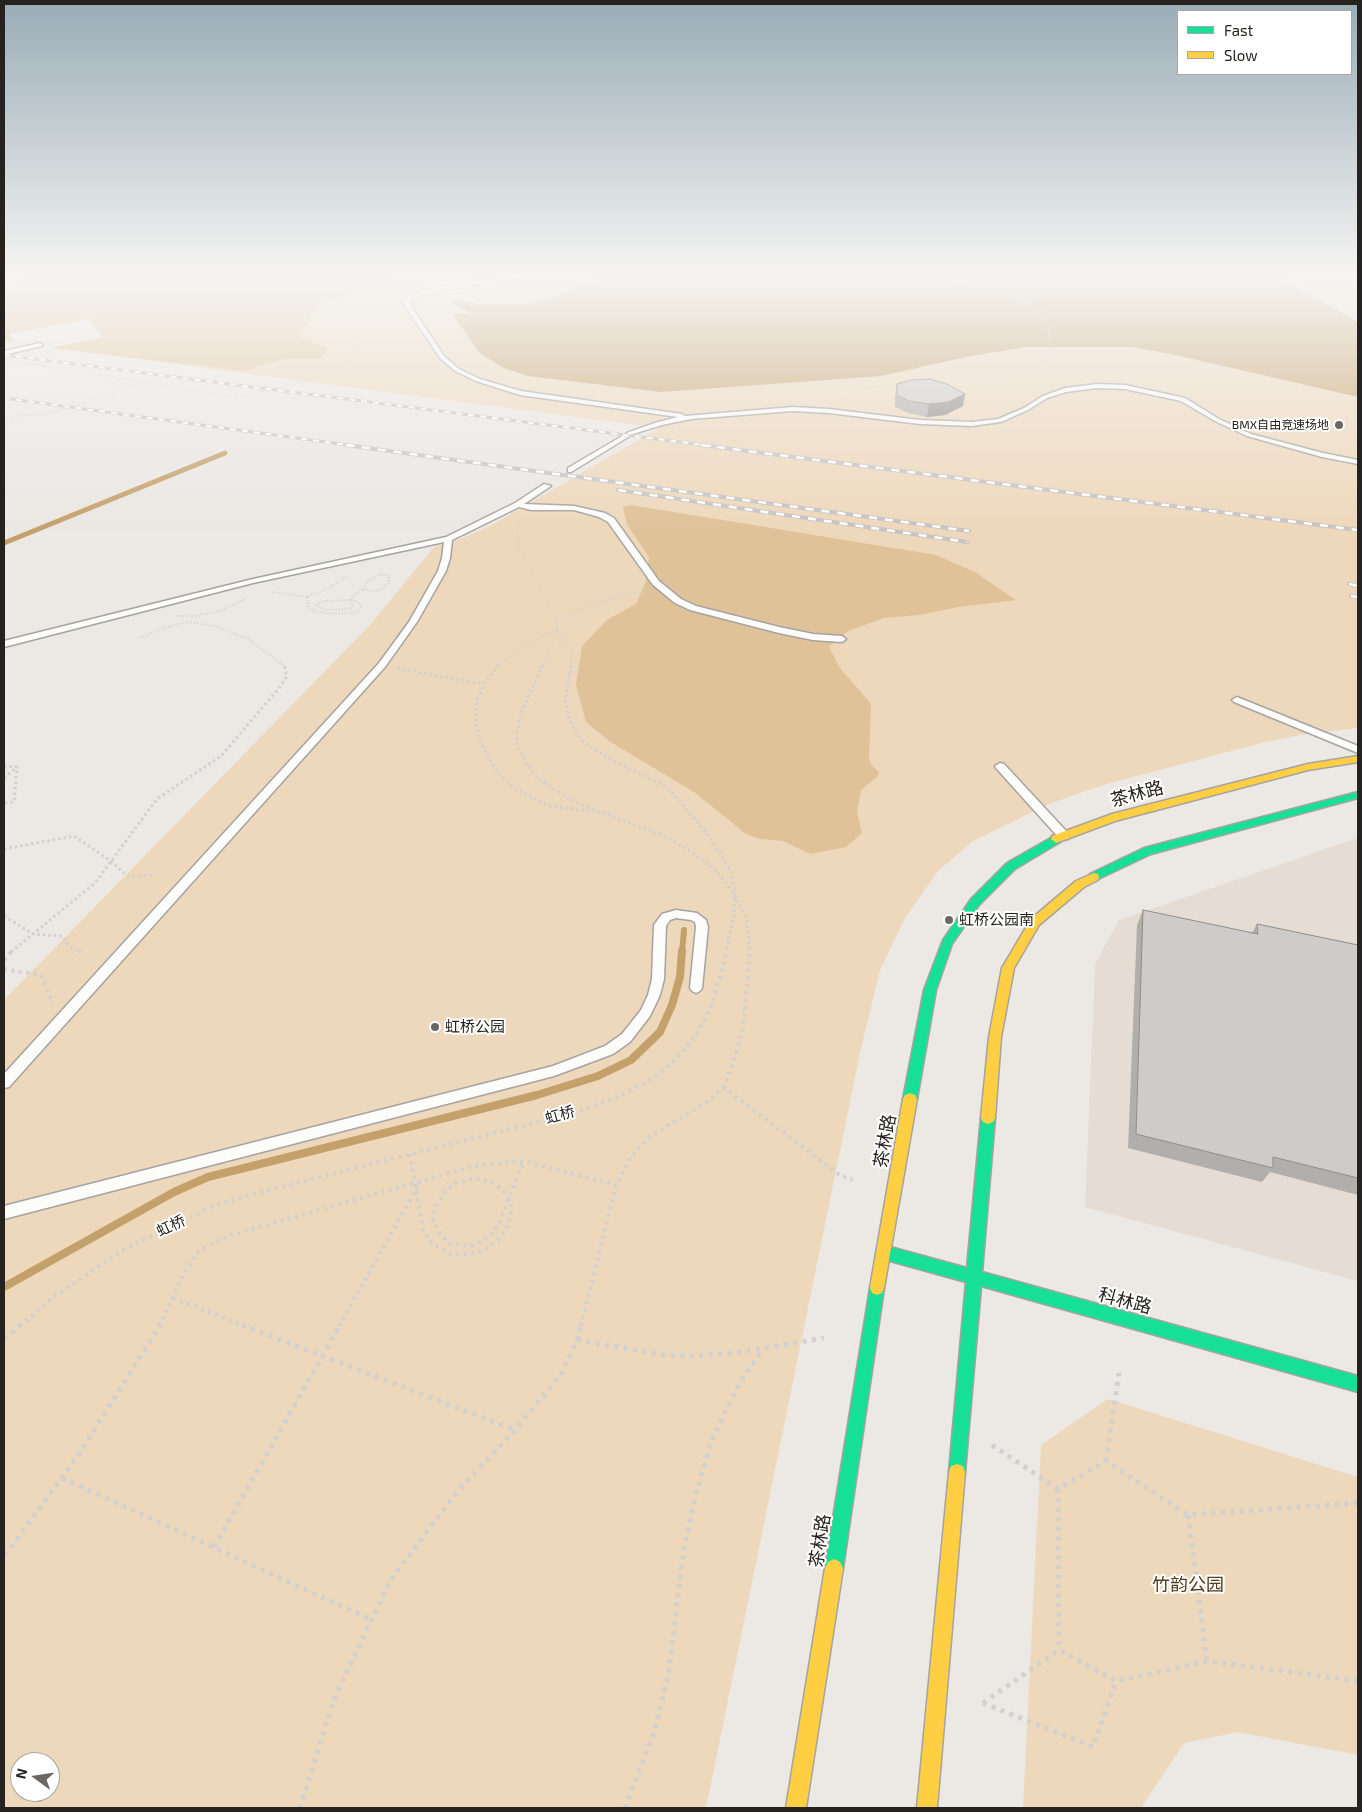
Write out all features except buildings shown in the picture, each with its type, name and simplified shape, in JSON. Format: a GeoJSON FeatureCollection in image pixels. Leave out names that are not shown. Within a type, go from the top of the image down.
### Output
{"type":"FeatureCollection","features":[{"type":"Feature","properties":{"kind":"street","name":"茶林路"},"geometry":{"type":"LineString","coordinates":[[796,1808],[883,1252],[930,990],[947,943],[975,902],[1011,866],[1054,840],[1112,818],[1308,767],[1358,759]]}},
{"type":"Feature","properties":{"kind":"street"},"geometry":{"type":"LineString","coordinates":[[927,1808],[996,1029],[1008,968],[1035,922],[1080,884],[1148,850],[1358,796]]}},
{"type":"Feature","properties":{"kind":"street","name":"科林路"},"geometry":{"type":"LineString","coordinates":[[883,1252],[1358,1384]]}},
{"type":"Feature","properties":{"kind":"lane"},"geometry":{"type":"LineString","coordinates":[[447,362],[457,370],[478,380],[520,392],[691,417]]}},
{"type":"Feature","properties":{"kind":"lane"},"geometry":{"type":"LineString","coordinates":[[571,470],[631,433],[660,423],[691,417],[777,409],[829,411],[920,422],[985,423],[1014,415],[1045,398],[1065,390],[1097,386],[1125,387],[1183,399],[1218,420],[1249,435],[1322,455],[1358,462]]}},
{"type":"Feature","properties":{"kind":"lane"},"geometry":{"type":"LineString","coordinates":[[4,644],[448,538],[518,505],[547,486]]}},
{"type":"Feature","properties":{"kind":"lane"},"geometry":{"type":"LineString","coordinates":[[518,505],[531,508],[574,508],[602,515],[611,520],[656,583],[668,594],[693,608],[813,637],[842,639]]}},
{"type":"Feature","properties":{"kind":"lane"},"geometry":{"type":"LineString","coordinates":[[4,1083],[382,665],[413,622],[442,571],[446,558],[448,538]]}},
{"type":"Feature","properties":{"kind":"lane"},"geometry":{"type":"LineString","coordinates":[[1237,700],[1358,750]]}},
{"type":"Feature","properties":{"kind":"lane"},"geometry":{"type":"LineString","coordinates":[[1000,766],[1064,836]]}},
{"type":"Feature","properties":{"kind":"lane"},"geometry":{"type":"LineString","coordinates":[[4,1213],[164,1174],[554,1071],[609,1050],[626,1038],[646,1013],[654,995],[658,979],[660,925],[666,918],[676,914],[693,916],[700,920],[702,927],[696,988]]}},
{"type":"Feature","properties":{"kind":"path"},"geometry":{"type":"LineString","coordinates":[[20,362],[144,381],[237,398],[324,375],[346,362]]}},
{"type":"Feature","properties":{"kind":"path"},"geometry":{"type":"LineString","coordinates":[[1046,380],[1048,362]]}},
{"type":"Feature","properties":{"kind":"path"},"geometry":{"type":"LineString","coordinates":[[934,382],[975,382],[1018,371],[1052,366],[1114,371]]}},
{"type":"Feature","properties":{"kind":"path"},"geometry":{"type":"LineString","coordinates":[[4,417],[41,414],[78,404],[144,381]]}},
{"type":"Feature","properties":{"kind":"path"},"geometry":{"type":"LineString","coordinates":[[829,411],[839,402],[865,389],[908,382]]}},
{"type":"Feature","properties":{"kind":"path","name":"虹桥"},"geometry":{"type":"LineString","coordinates":[[4,1338],[51,1299],[123,1250],[211,1207],[253,1194],[569,1114],[602,1103],[634,1089],[659,1074],[681,1054],[697,1034],[710,1008],[734,915],[735,891],[730,871],[712,840],[677,798],[664,786],[608,758],[583,742],[574,731],[568,715],[566,700],[572,653],[558,630],[552,608],[520,549],[517,533],[520,516],[518,505]]}},
{"type":"Feature","properties":{"kind":"path"},"geometry":{"type":"LineString","coordinates":[[171,615],[194,616],[217,612],[242,601],[255,585],[307,597],[344,579],[357,565],[356,560]]}},
{"type":"Feature","properties":{"kind":"path"},"geometry":{"type":"LineString","coordinates":[[351,600],[364,589],[366,582],[372,578],[382,574],[389,575],[389,582],[383,589],[374,591],[364,589]]}},
{"type":"Feature","properties":{"kind":"path"},"geometry":{"type":"LineString","coordinates":[[555,619],[619,595],[643,592],[668,594]]}},
{"type":"Feature","properties":{"kind":"path"},"geometry":{"type":"LineString","coordinates":[[307,597],[308,607],[311,610],[334,614],[349,614],[361,609],[362,606],[356,601],[351,600],[323,601],[315,605],[326,610],[340,611],[353,607],[351,600]]}},
{"type":"Feature","properties":{"kind":"path"},"geometry":{"type":"LineString","coordinates":[[4,960],[95,883],[157,799],[221,756],[280,687],[287,676],[285,666],[271,654],[248,640],[215,626],[186,622],[164,628],[140,638]]}},
{"type":"Feature","properties":{"kind":"path"},"geometry":{"type":"LineString","coordinates":[[558,630],[534,640],[518,650],[500,665],[484,684],[477,700],[475,722],[480,744],[497,772],[515,789],[550,806],[609,814]]}},
{"type":"Feature","properties":{"kind":"path"},"geometry":{"type":"LineString","coordinates":[[300,1808],[334,1699],[390,1581],[450,1501],[515,1430],[562,1373],[577,1340],[593,1283],[616,1185],[629,1160],[650,1137],[708,1102],[723,1087],[728,1077],[742,1030],[750,951],[746,915],[728,885],[713,868],[692,852],[662,835],[578,803],[555,790],[537,777],[525,761],[518,746],[517,732],[521,713],[530,690],[550,652],[558,630]]}},
{"type":"Feature","properties":{"kind":"path"},"geometry":{"type":"LineString","coordinates":[[382,665],[484,684]]}},
{"type":"Feature","properties":{"kind":"path"},"geometry":{"type":"LineString","coordinates":[[4,766],[17,767]]}},
{"type":"Feature","properties":{"kind":"path"},"geometry":{"type":"LineString","coordinates":[[4,778],[17,767]]}},
{"type":"Feature","properties":{"kind":"path"},"geometry":{"type":"LineString","coordinates":[[4,803],[14,802],[17,767]]}},
{"type":"Feature","properties":{"kind":"path"},"geometry":{"type":"LineString","coordinates":[[4,849],[74,836],[112,862],[124,874],[130,876],[156,875]]}},
{"type":"Feature","properties":{"kind":"path"},"geometry":{"type":"LineString","coordinates":[[4,916],[33,934],[62,936],[70,947],[81,952]]}},
{"type":"Feature","properties":{"kind":"path"},"geometry":{"type":"LineString","coordinates":[[4,969],[41,975],[53,1004],[70,1009]]}},
{"type":"Feature","properties":{"kind":"path"},"geometry":{"type":"LineString","coordinates":[[723,1087],[841,1176],[853,1180]]}},
{"type":"Feature","properties":{"kind":"path"},"geometry":{"type":"LineString","coordinates":[[410,1154],[423,1229],[430,1240],[439,1248],[451,1254],[464,1255],[478,1253],[491,1246],[501,1237],[508,1225],[511,1212],[510,1201],[503,1190],[492,1183],[480,1179],[470,1179],[456,1183],[447,1189],[435,1208],[433,1218],[441,1236],[449,1243],[471,1246],[482,1241],[492,1233],[499,1223],[524,1161]]}},
{"type":"Feature","properties":{"kind":"path"},"geometry":{"type":"LineString","coordinates":[[4,1554],[10,1549],[62,1478],[156,1332],[184,1273],[199,1251],[228,1236],[474,1166],[524,1161],[616,1185]]}},
{"type":"Feature","properties":{"kind":"path"},"geometry":{"type":"LineString","coordinates":[[214,1547],[420,1181]]}},
{"type":"Feature","properties":{"kind":"path"},"geometry":{"type":"LineString","coordinates":[[173,1298],[515,1430]]}},
{"type":"Feature","properties":{"kind":"path"},"geometry":{"type":"LineString","coordinates":[[577,1340],[664,1355],[692,1356],[735,1353],[824,1338]]}},
{"type":"Feature","properties":{"kind":"path"},"geometry":{"type":"LineString","coordinates":[[625,1808],[654,1733],[668,1676],[684,1548],[696,1490],[711,1443],[727,1407],[743,1378],[763,1349]]}},
{"type":"Feature","properties":{"kind":"path"},"geometry":{"type":"LineString","coordinates":[[1106,1461],[1119,1373]]}},
{"type":"Feature","properties":{"kind":"path"},"geometry":{"type":"LineString","coordinates":[[992,1445],[1058,1488]]}},
{"type":"Feature","properties":{"kind":"path"},"geometry":{"type":"LineString","coordinates":[[1058,1488],[1106,1461]]}},
{"type":"Feature","properties":{"kind":"path"},"geometry":{"type":"LineString","coordinates":[[1106,1461],[1188,1515],[1358,1503]]}},
{"type":"Feature","properties":{"kind":"path"},"geometry":{"type":"LineString","coordinates":[[62,1478],[372,1620]]}},
{"type":"Feature","properties":{"kind":"path"},"geometry":{"type":"LineString","coordinates":[[1058,1488],[1059,1650]]}},
{"type":"Feature","properties":{"kind":"path"},"geometry":{"type":"LineString","coordinates":[[1188,1515],[1207,1661]]}},
{"type":"Feature","properties":{"kind":"path"},"geometry":{"type":"LineString","coordinates":[[1059,1650],[983,1703],[1094,1747],[1116,1681]]}},
{"type":"Feature","properties":{"kind":"path"},"geometry":{"type":"LineString","coordinates":[[1059,1650],[1116,1681],[1207,1661],[1358,1681]]}},
{"type":"Feature","properties":{"kind":"shaded area"},"geometry":{"type":"Polygon","coordinates":[[[165,362],[275,362],[244,371],[165,362]]]}},
{"type":"Feature","properties":{"kind":"shaded area"},"geometry":{"type":"Polygon","coordinates":[[[493,362],[946,362],[881,376],[661,392],[528,376],[503,368],[493,362]]]}},
{"type":"Feature","properties":{"kind":"shaded area"},"geometry":{"type":"Polygon","coordinates":[[[1204,362],[1358,362],[1358,397],[1204,362]]]}},
{"type":"Feature","properties":{"kind":"shaded area"},"geometry":{"type":"Polygon","coordinates":[[[631,505],[936,555],[975,572],[1016,600],[959,607],[919,615],[884,618],[848,631],[829,647],[840,668],[871,704],[869,759],[872,766],[879,772],[877,777],[861,790],[857,811],[862,833],[846,847],[810,854],[783,841],[760,839],[746,834],[694,792],[609,741],[586,722],[576,685],[582,646],[607,620],[636,604],[645,584],[649,557],[627,524],[623,507],[631,505]]]}},
{"type":"Feature","properties":{"kind":"shaded area"},"geometry":{"type":"Polygon","coordinates":[[[1358,838],[1358,1281],[1085,1207],[1095,964],[1119,920],[1358,838]]]}},
{"type":"Feature","properties":{"kind":"green space","name":"虹桥公园"},"geometry":{"type":"Polygon","coordinates":[[[154,362],[1358,362],[1358,728],[1300,735],[1265,742],[1103,785],[1049,804],[973,841],[938,871],[905,918],[880,970],[860,1053],[706,1808],[4,1808],[4,1000],[370,625],[434,547],[463,538],[490,526],[659,428],[154,362]]]}},
{"type":"Feature","properties":{"kind":"green space","name":"竹韵公园"},"geometry":{"type":"Polygon","coordinates":[[[1108,1399],[1358,1477],[1358,1755],[1238,1732],[1184,1743],[1141,1808],[1023,1808],[1041,1445],[1108,1399]]]}},
{"type":"Feature","properties":{"kind":"waterway"},"geometry":{"type":"LineString","coordinates":[[4,543],[225,453]]}},
{"type":"Feature","properties":{"kind":"waterway"},"geometry":{"type":"LineString","coordinates":[[682,952],[684,930]]}},
{"type":"Feature","properties":{"kind":"waterway"},"geometry":{"type":"LineString","coordinates":[[4,1287],[174,1192],[208,1177],[537,1095],[598,1076],[631,1060],[660,1032],[672,1005],[680,977],[682,951]]}},
{"type":"Feature","properties":{"kind":"railway"},"geometry":{"type":"LineString","coordinates":[[55,362],[711,446]]}},
{"type":"Feature","properties":{"kind":"railway"},"geometry":{"type":"LineString","coordinates":[[4,398],[355,446]]}},
{"type":"Feature","properties":{"kind":"railway"},"geometry":{"type":"LineString","coordinates":[[346,445],[969,531]]}},
{"type":"Feature","properties":{"kind":"railway"},"geometry":{"type":"LineString","coordinates":[[701,445],[1358,530]]}},
{"type":"Feature","properties":{"kind":"railway"},"geometry":{"type":"LineString","coordinates":[[618,490],[967,542]]}},
{"type":"Feature","properties":{"kind":"railway"},"geometry":{"type":"LineString","coordinates":[[1349,584],[1358,586]]}},
{"type":"Feature","properties":{"kind":"railway"},"geometry":{"type":"LineString","coordinates":[[1351,596],[1358,597]]}},
{"type":"Feature","properties":{"kind":"traffic: fast"},"geometry":{"type":"LineString","coordinates":[[1094,877],[1148,851],[1358,795]]}},
{"type":"Feature","properties":{"kind":"traffic: fast"},"geometry":{"type":"LineString","coordinates":[[910,1099],[930,990],[947,943],[975,902],[1011,866],[1056,839]]}},
{"type":"Feature","properties":{"kind":"traffic: fast"},"geometry":{"type":"LineString","coordinates":[[957,1472],[988,1118]]}},
{"type":"Feature","properties":{"kind":"traffic: fast"},"geometry":{"type":"LineString","coordinates":[[883,1252],[1358,1384]]}},
{"type":"Feature","properties":{"kind":"traffic: fast"},"geometry":{"type":"LineString","coordinates":[[834,1568],[877,1288]]}},
{"type":"Feature","properties":{"kind":"traffic: slow"},"geometry":{"type":"LineString","coordinates":[[1056,839],[1112,818],[1308,767],[1358,759]]}},
{"type":"Feature","properties":{"kind":"traffic: slow"},"geometry":{"type":"LineString","coordinates":[[988,1118],[995,1037],[1008,968],[1035,922],[1080,884],[1094,877]]}},
{"type":"Feature","properties":{"kind":"traffic: slow"},"geometry":{"type":"LineString","coordinates":[[877,1288],[910,1099]]}},
{"type":"Feature","properties":{"kind":"traffic: slow"},"geometry":{"type":"LineString","coordinates":[[927,1808],[957,1472]]}},
{"type":"Feature","properties":{"kind":"traffic: slow"},"geometry":{"type":"LineString","coordinates":[[796,1808],[834,1568]]}},
{"type":"Feature","properties":{"kind":"place","name":"BMX自由竞速场地"},"geometry":{"type":"Point","coordinates":[1339,425]}},
{"type":"Feature","properties":{"kind":"place","name":"虹桥公园南"},"geometry":{"type":"Point","coordinates":[949,920]}},
{"type":"Feature","properties":{"kind":"place","name":"虹桥公园"},"geometry":{"type":"Point","coordinates":[435,1027]}}]}
